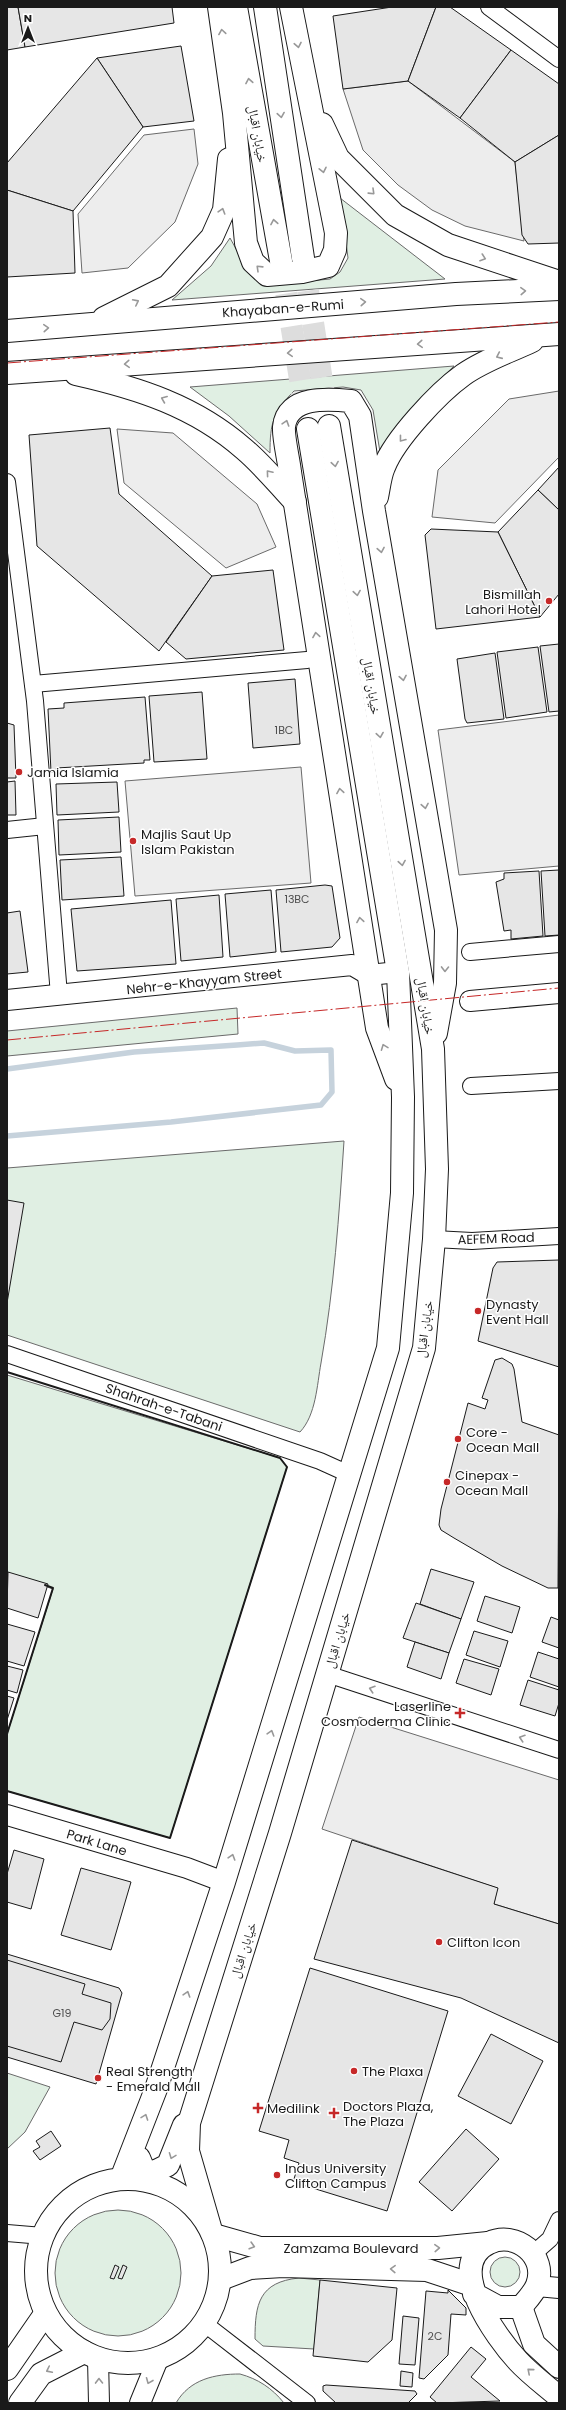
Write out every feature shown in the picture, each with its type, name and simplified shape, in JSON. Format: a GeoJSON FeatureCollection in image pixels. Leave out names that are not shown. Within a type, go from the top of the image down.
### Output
{"type":"FeatureCollection","features":[{"type":"Feature","properties":{"kind":"main road"},"geometry":{"type":"LineString","coordinates":[[218,7],[234,113],[246,243],[253,262],[267,275],[302,272],[328,266],[335,250],[336,233],[306,90],[291,7]]}},
{"type":"Feature","properties":{"kind":"main road","name":"خیابان اقبال"},"geometry":{"type":"LineString","coordinates":[[236,7],[281,261]]}},
{"type":"Feature","properties":{"kind":"main road","name":"خیابان اقبال"},"geometry":{"type":"LineString","coordinates":[[265,7],[303,258]]}},
{"type":"Feature","properties":{"kind":"main road"},"geometry":{"type":"LineString","coordinates":[[306,90],[338,158],[395,215],[448,245],[559,282]]}},
{"type":"Feature","properties":{"kind":"main road"},"geometry":{"type":"LineString","coordinates":[[88,325],[168,286],[212,237],[224,210],[234,113]]}},
{"type":"Feature","properties":{"kind":"main road","name":"Khayaban-e-Rumi"},"geometry":{"type":"LineString","coordinates":[[7,330],[88,325],[440,296],[559,289]]}},
{"type":"Feature","properties":{"kind":"main road"},"geometry":{"type":"LineString","coordinates":[[7,373],[553,334]]}},
{"type":"Feature","properties":{"kind":"main road"},"geometry":{"type":"LineString","coordinates":[[374,511],[384,467],[399,442],[443,392],[463,375],[482,364],[553,334]]}},
{"type":"Feature","properties":{"kind":"main road"},"geometry":{"type":"LineString","coordinates":[[53,369],[128,386],[196,414],[222,431],[245,450],[295,502]]}},
{"type":"Feature","properties":{"kind":"main road"},"geometry":{"type":"LineString","coordinates":[[403,1096],[377,1028],[284,426],[292,410],[303,403],[326,399],[351,401],[360,416],[374,511],[446,930],[445,983],[433,1049]]}},
{"type":"Feature","properties":{"kind":"main road","name":"خیابان اقبال"},"geometry":{"type":"LineString","coordinates":[[121,2179],[137,2138],[224,1882],[351,1475],[388,1348],[402,1193],[403,1096],[398,972],[319,427],[433,1049],[437,1169],[434,1239],[424,1348],[280,1833],[189,2123],[188,2151],[221,2256],[221,2279],[206,2324]]}},
{"type":"Feature","properties":{"kind":"main road"},"geometry":{"type":"LineString","coordinates":[[137,2138],[139,2158],[144,2170],[154,2172],[168,2165],[197,2094]]}},
{"type":"Feature","properties":{"kind":"main road"},"geometry":{"type":"LineString","coordinates":[[206,2324],[185,2345],[158,2359],[128,2364],[91,2356],[65,2339],[46,2314],[36,2278],[36,2257],[43,2236],[54,2216],[73,2198],[95,2185],[121,2179],[148,2181],[173,2190],[194,2206],[212,2231]]}},
{"type":"Feature","properties":{"kind":"main road","name":"Zamzama Boulevard"},"geometry":{"type":"LineString","coordinates":[[212,2231],[260,2248],[438,2248],[488,2243]]}},
{"type":"Feature","properties":{"kind":"main road"},"geometry":{"type":"LineString","coordinates":[[521,2307],[537,2286],[538,2264],[533,2254],[525,2245],[514,2240],[500,2239],[488,2243],[479,2250],[472,2260],[470,2272],[473,2289],[495,2331],[518,2361],[559,2397]]}},
{"type":"Feature","properties":{"kind":"main road","name":"Zamzama Boulevard"},"geometry":{"type":"LineString","coordinates":[[221,2279],[250,2268],[283,2266],[427,2270],[473,2289]]}},
{"type":"Feature","properties":{"kind":"main road"},"geometry":{"type":"LineString","coordinates":[[473,2289],[498,2307],[521,2307]]}},
{"type":"Feature","properties":{"kind":"main road"},"geometry":{"type":"LineString","coordinates":[[521,2307],[534,2344],[559,2367]]}},
{"type":"Feature","properties":{"kind":"main road"},"geometry":{"type":"LineString","coordinates":[[7,2368],[46,2314]]}},
{"type":"Feature","properties":{"kind":"main road"},"geometry":{"type":"LineString","coordinates":[[20,2403],[41,2374],[91,2356]]}},
{"type":"Feature","properties":{"kind":"street"},"geometry":{"type":"LineString","coordinates":[[489,7],[559,59]]}},
{"type":"Feature","properties":{"kind":"street"},"geometry":{"type":"LineString","coordinates":[[7,482],[33,684],[59,996]]}},
{"type":"Feature","properties":{"kind":"street"},"geometry":{"type":"LineString","coordinates":[[33,684],[307,660]]}},
{"type":"Feature","properties":{"kind":"street"},"geometry":{"type":"LineString","coordinates":[[7,830],[45,826]]}},
{"type":"Feature","properties":{"kind":"street"},"geometry":{"type":"LineString","coordinates":[[470,952],[559,944]]}},
{"type":"Feature","properties":{"kind":"street","name":"Nehr-e-Khayyam Street"},"geometry":{"type":"LineString","coordinates":[[7,1000],[59,996],[352,965],[369,974]]}},
{"type":"Feature","properties":{"kind":"street"},"geometry":{"type":"LineString","coordinates":[[369,974],[398,972]]}},
{"type":"Feature","properties":{"kind":"street"},"geometry":{"type":"LineString","coordinates":[[470,1001],[559,993]]}},
{"type":"Feature","properties":{"kind":"street"},"geometry":{"type":"LineString","coordinates":[[472,1086],[559,1081]]}},
{"type":"Feature","properties":{"kind":"street","name":"AEFEM Road"},"geometry":{"type":"LineString","coordinates":[[434,1239],[472,1241],[559,1236]]}},
{"type":"Feature","properties":{"kind":"street","name":"Shahrah-e-Tabani"},"geometry":{"type":"LineString","coordinates":[[7,1354],[320,1460],[351,1475]]}},
{"type":"Feature","properties":{"kind":"street"},"geometry":{"type":"LineString","coordinates":[[327,1674],[559,1750]]}},
{"type":"Feature","properties":{"kind":"street","name":"Park Lane"},"geometry":{"type":"LineString","coordinates":[[7,1815],[187,1868],[224,1882]]}},
{"type":"Feature","properties":{"kind":"street"},"geometry":{"type":"LineString","coordinates":[[533,2254],[550,2239],[559,2220]]}},
{"type":"Feature","properties":{"kind":"street"},"geometry":{"type":"LineString","coordinates":[[7,2233],[43,2236]]}},
{"type":"Feature","properties":{"kind":"street"},"geometry":{"type":"LineString","coordinates":[[537,2286],[559,2288]]}},
{"type":"Feature","properties":{"kind":"street"},"geometry":{"type":"LineString","coordinates":[[206,2324],[307,2403]]}},
{"type":"Feature","properties":{"kind":"street"},"geometry":{"type":"LineString","coordinates":[[91,2356],[99,2403]]}},
{"type":"Feature","properties":{"kind":"street"},"geometry":{"type":"LineString","coordinates":[[140,2403],[158,2359]]}},
{"type":"Feature","properties":{"kind":"green space"},"geometry":{"type":"Polygon","coordinates":[[[340,198],[445,279],[172,300],[211,266],[230,238],[245,265],[257,281],[268,285],[330,279],[340,272],[348,258],[340,198]]]}},
{"type":"Feature","properties":{"kind":"green space"},"geometry":{"type":"Polygon","coordinates":[[[454,366],[416,403],[380,452],[373,410],[361,390],[343,387],[294,391],[281,405],[274,419],[271,434],[270,453],[229,416],[190,387],[454,366]]]}},
{"type":"Feature","properties":{"kind":"green space"},"geometry":{"type":"Polygon","coordinates":[[[237,1008],[238,1034],[7,1056],[7,1031],[237,1008]]]}},
{"type":"Feature","properties":{"kind":"green space"},"geometry":{"type":"Polygon","coordinates":[[[344,1141],[336,1252],[326,1335],[313,1408],[300,1432],[7,1335],[7,1168],[344,1141]]]}},
{"type":"Feature","properties":{"kind":"green space"},"geometry":{"type":"Polygon","coordinates":[[[7,1375],[280,1458],[287,1467],[170,1838],[7,1791],[7,1734],[53,1589],[7,1573],[7,1375]]]}},
{"type":"Feature","properties":{"kind":"green space"},"geometry":{"type":"Polygon","coordinates":[[[7,2073],[50,2087],[25,2132],[7,2149],[7,2073]]]}},
{"type":"Feature","properties":{"kind":"green space"},"geometry":{"type":"Polygon","coordinates":[[[124,2210],[148,2218],[158,2224],[167,2233],[176,2249],[180,2261],[180,2285],[176,2297],[167,2313],[158,2322],[142,2331],[130,2335],[112,2336],[88,2328],[78,2322],[69,2313],[60,2297],[56,2285],[55,2267],[63,2243],[69,2233],[78,2224],[94,2215],[106,2211],[124,2210]]]}},
{"type":"Feature","properties":{"kind":"green space"},"geometry":{"type":"Polygon","coordinates":[[[505,2257],[516,2261],[520,2272],[516,2283],[505,2287],[494,2283],[490,2272],[494,2261],[505,2257]]]}},
{"type":"Feature","properties":{"kind":"green space"},"geometry":{"type":"Polygon","coordinates":[[[299,2278],[320,2280],[314,2349],[263,2346],[255,2339],[256,2315],[258,2305],[262,2297],[275,2284],[286,2280],[299,2278]]]}},
{"type":"Feature","properties":{"kind":"green space"},"geometry":{"type":"Polygon","coordinates":[[[240,2374],[264,2385],[275,2393],[284,2403],[176,2403],[188,2388],[196,2383],[221,2375],[240,2374]]]}},
{"type":"Feature","properties":{"kind":"shaded area"},"geometry":{"type":"Polygon","coordinates":[[[408,81],[515,162],[524,241],[465,226],[432,210],[398,185],[363,150],[343,89],[408,81]]]}},
{"type":"Feature","properties":{"kind":"shaded area"},"geometry":{"type":"Polygon","coordinates":[[[194,129],[198,164],[175,222],[128,268],[82,273],[78,214],[144,135],[194,129]]]}},
{"type":"Feature","properties":{"kind":"shaded area"},"geometry":{"type":"Polygon","coordinates":[[[559,391],[559,457],[495,523],[432,517],[438,470],[509,399],[559,391]]]}},
{"type":"Feature","properties":{"kind":"shaded area"},"geometry":{"type":"Polygon","coordinates":[[[117,429],[173,433],[257,504],[276,547],[226,568],[124,483],[117,429]]]}},
{"type":"Feature","properties":{"kind":"shaded area"},"geometry":{"type":"Polygon","coordinates":[[[559,715],[559,866],[459,875],[438,730],[559,715]]]}},
{"type":"Feature","properties":{"kind":"shaded area"},"geometry":{"type":"Polygon","coordinates":[[[301,767],[311,883],[135,896],[125,781],[301,767]]]}},
{"type":"Feature","properties":{"kind":"shaded area"},"geometry":{"type":"Polygon","coordinates":[[[359,1717],[559,1780],[559,1924],[494,1904],[497,1888],[322,1829],[359,1717]]]}},
{"type":"Feature","properties":{"kind":"building"},"geometry":{"type":"Polygon","coordinates":[[[7,7],[18,7],[25,47],[7,50],[7,7]]]}},
{"type":"Feature","properties":{"kind":"building"},"geometry":{"type":"Polygon","coordinates":[[[18,7],[172,7],[174,23],[25,47],[18,7]]]}},
{"type":"Feature","properties":{"kind":"building"},"geometry":{"type":"Polygon","coordinates":[[[392,7],[436,7],[408,81],[343,89],[333,16],[392,7]]]}},
{"type":"Feature","properties":{"kind":"building"},"geometry":{"type":"Polygon","coordinates":[[[436,7],[450,7],[511,50],[460,118],[408,81],[436,7]]]}},
{"type":"Feature","properties":{"kind":"building"},"geometry":{"type":"Polygon","coordinates":[[[181,46],[194,121],[143,127],[97,58],[181,46]]]}},
{"type":"Feature","properties":{"kind":"building"},"geometry":{"type":"Polygon","coordinates":[[[511,50],[559,84],[559,135],[515,162],[460,118],[511,50]]]}},
{"type":"Feature","properties":{"kind":"building"},"geometry":{"type":"Polygon","coordinates":[[[97,58],[143,127],[73,211],[7,190],[7,163],[97,58]]]}},
{"type":"Feature","properties":{"kind":"building"},"geometry":{"type":"Polygon","coordinates":[[[559,135],[559,243],[528,244],[522,235],[515,162],[559,135]]]}},
{"type":"Feature","properties":{"kind":"building"},"geometry":{"type":"Polygon","coordinates":[[[7,190],[73,211],[75,273],[7,277],[7,190]]]}},
{"type":"Feature","properties":{"kind":"building"},"geometry":{"type":"Polygon","coordinates":[[[110,428],[119,494],[212,576],[159,651],[37,546],[29,435],[110,428]]]}},
{"type":"Feature","properties":{"kind":"building"},"geometry":{"type":"Polygon","coordinates":[[[559,467],[559,510],[538,490],[559,467]]]}},
{"type":"Feature","properties":{"kind":"building"},"geometry":{"type":"Polygon","coordinates":[[[538,490],[559,510],[559,594],[540,617],[498,532],[538,490]]]}},
{"type":"Feature","properties":{"kind":"building"},"geometry":{"type":"Polygon","coordinates":[[[431,529],[498,532],[540,617],[436,629],[425,535],[431,529]]]}},
{"type":"Feature","properties":{"kind":"building"},"geometry":{"type":"Polygon","coordinates":[[[273,570],[284,650],[186,659],[166,642],[212,576],[273,570]]]}},
{"type":"Feature","properties":{"kind":"building"},"geometry":{"type":"Polygon","coordinates":[[[559,644],[559,711],[549,712],[540,646],[559,644]]]}},
{"type":"Feature","properties":{"kind":"building"},"geometry":{"type":"Polygon","coordinates":[[[538,647],[547,712],[506,718],[497,652],[538,647]]]}},
{"type":"Feature","properties":{"kind":"building"},"geometry":{"type":"Polygon","coordinates":[[[495,653],[504,719],[467,723],[465,719],[457,659],[495,653]]]}},
{"type":"Feature","properties":{"kind":"building"},"geometry":{"type":"Polygon","coordinates":[[[295,679],[300,744],[253,748],[248,683],[295,679]]]}},
{"type":"Feature","properties":{"kind":"building"},"geometry":{"type":"Polygon","coordinates":[[[202,692],[207,759],[154,762],[149,696],[202,692]]]}},
{"type":"Feature","properties":{"kind":"building"},"geometry":{"type":"Polygon","coordinates":[[[145,697],[150,760],[144,760],[144,763],[56,768],[57,772],[51,772],[48,709],[64,708],[64,703],[145,697]]]}},
{"type":"Feature","properties":{"kind":"building"},"geometry":{"type":"Polygon","coordinates":[[[7,723],[14,725],[16,778],[7,778],[7,723]]]}},
{"type":"Feature","properties":{"kind":"building"},"geometry":{"type":"Polygon","coordinates":[[[15,781],[16,815],[7,815],[7,782],[15,781]]]}},
{"type":"Feature","properties":{"kind":"building"},"geometry":{"type":"Polygon","coordinates":[[[117,782],[119,812],[57,815],[56,784],[117,782]]]}},
{"type":"Feature","properties":{"kind":"building"},"geometry":{"type":"Polygon","coordinates":[[[119,817],[121,852],[59,855],[58,820],[119,817]]]}},
{"type":"Feature","properties":{"kind":"building"},"geometry":{"type":"Polygon","coordinates":[[[121,857],[124,896],[62,900],[60,860],[121,857]]]}},
{"type":"Feature","properties":{"kind":"building"},"geometry":{"type":"Polygon","coordinates":[[[559,870],[559,935],[545,936],[541,871],[559,870]]]}},
{"type":"Feature","properties":{"kind":"building"},"geometry":{"type":"Polygon","coordinates":[[[539,871],[543,936],[511,939],[511,930],[504,931],[496,882],[504,879],[504,873],[539,871]]]}},
{"type":"Feature","properties":{"kind":"building"},"geometry":{"type":"Polygon","coordinates":[[[325,885],[332,886],[340,938],[332,947],[281,952],[276,890],[325,885]]]}},
{"type":"Feature","properties":{"kind":"building"},"geometry":{"type":"Polygon","coordinates":[[[271,890],[276,952],[230,957],[225,894],[271,890]]]}},
{"type":"Feature","properties":{"kind":"building"},"geometry":{"type":"Polygon","coordinates":[[[219,895],[223,957],[181,961],[176,899],[219,895]]]}},
{"type":"Feature","properties":{"kind":"building"},"geometry":{"type":"Polygon","coordinates":[[[171,900],[176,964],[77,971],[71,909],[171,900]]]}},
{"type":"Feature","properties":{"kind":"building"},"geometry":{"type":"Polygon","coordinates":[[[20,911],[28,972],[7,974],[7,913],[20,911]]]}},
{"type":"Feature","properties":{"kind":"building"},"geometry":{"type":"Polygon","coordinates":[[[7,1200],[24,1203],[7,1303],[7,1200]]]}},
{"type":"Feature","properties":{"kind":"building"},"geometry":{"type":"Polygon","coordinates":[[[559,1260],[559,1367],[478,1341],[493,1268],[497,1262],[559,1260]]]}},
{"type":"Feature","properties":{"kind":"building"},"geometry":{"type":"Polygon","coordinates":[[[502,1358],[512,1364],[514,1369],[522,1422],[559,1435],[558,1588],[548,1588],[502,1566],[441,1530],[439,1525],[441,1509],[468,1403],[485,1409],[488,1400],[482,1398],[495,1360],[502,1358]]]}},
{"type":"Feature","properties":{"kind":"building"},"geometry":{"type":"Polygon","coordinates":[[[431,1569],[474,1582],[461,1619],[420,1604],[431,1569]]]}},
{"type":"Feature","properties":{"kind":"building"},"geometry":{"type":"Polygon","coordinates":[[[8,1572],[48,1584],[38,1618],[7,1608],[8,1572]]]}},
{"type":"Feature","properties":{"kind":"building"},"geometry":{"type":"Polygon","coordinates":[[[485,1596],[520,1607],[512,1633],[477,1621],[485,1596]]]}},
{"type":"Feature","properties":{"kind":"building"},"geometry":{"type":"Polygon","coordinates":[[[416,1603],[461,1619],[449,1653],[403,1638],[416,1603]]]}},
{"type":"Feature","properties":{"kind":"building"},"geometry":{"type":"Polygon","coordinates":[[[551,1617],[559,1620],[559,1648],[542,1642],[551,1617]]]}},
{"type":"Feature","properties":{"kind":"building"},"geometry":{"type":"Polygon","coordinates":[[[7,1624],[35,1632],[24,1666],[7,1661],[7,1624]]]}},
{"type":"Feature","properties":{"kind":"building"},"geometry":{"type":"Polygon","coordinates":[[[474,1631],[508,1641],[500,1667],[466,1655],[474,1631]]]}},
{"type":"Feature","properties":{"kind":"building"},"geometry":{"type":"Polygon","coordinates":[[[415,1642],[449,1653],[441,1679],[407,1667],[415,1642]]]}},
{"type":"Feature","properties":{"kind":"building"},"geometry":{"type":"Polygon","coordinates":[[[538,1652],[559,1659],[559,1687],[530,1677],[538,1652]]]}},
{"type":"Feature","properties":{"kind":"building"},"geometry":{"type":"Polygon","coordinates":[[[464,1659],[499,1669],[491,1695],[456,1683],[464,1659]]]}},
{"type":"Feature","properties":{"kind":"building"},"geometry":{"type":"Polygon","coordinates":[[[7,1666],[23,1670],[17,1693],[7,1690],[7,1666]]]}},
{"type":"Feature","properties":{"kind":"building"},"geometry":{"type":"Polygon","coordinates":[[[528,1680],[559,1690],[559,1703],[555,1716],[520,1705],[528,1680]]]}},
{"type":"Feature","properties":{"kind":"building"},"geometry":{"type":"Polygon","coordinates":[[[7,1696],[14,1698],[7,1720],[7,1696]]]}},
{"type":"Feature","properties":{"kind":"building","name":"Clifton Icon"},"geometry":{"type":"Polygon","coordinates":[[[352,1840],[498,1888],[494,1904],[559,1924],[559,2043],[461,1998],[314,1959],[352,1840]]]}},
{"type":"Feature","properties":{"kind":"building"},"geometry":{"type":"Polygon","coordinates":[[[14,1850],[44,1859],[31,1909],[7,1902],[7,1874],[14,1850]]]}},
{"type":"Feature","properties":{"kind":"building"},"geometry":{"type":"Polygon","coordinates":[[[81,1868],[131,1882],[111,1950],[61,1935],[81,1868]]]}},
{"type":"Feature","properties":{"kind":"building"},"geometry":{"type":"Polygon","coordinates":[[[7,1954],[119,1988],[122,1993],[96,2084],[7,2057],[7,1954]]]}},
{"type":"Feature","properties":{"kind":"building"},"geometry":{"type":"Polygon","coordinates":[[[7,1960],[85,1984],[82,1994],[111,2003],[110,2019],[102,2030],[74,2022],[61,2062],[7,2046],[7,1960]]]}},
{"type":"Feature","properties":{"kind":"building","name":"The Plaxa"},"geometry":{"type":"Polygon","coordinates":[[[310,1968],[448,2011],[387,2211],[293,2182],[299,2163],[284,2158],[289,2140],[259,2131],[310,1968]]]}},
{"type":"Feature","properties":{"kind":"building"},"geometry":{"type":"Polygon","coordinates":[[[491,2034],[543,2061],[511,2124],[458,2096],[491,2034]]]}},
{"type":"Feature","properties":{"kind":"building"},"geometry":{"type":"Polygon","coordinates":[[[466,2129],[499,2159],[452,2211],[419,2182],[466,2129]]]}},
{"type":"Feature","properties":{"kind":"building"},"geometry":{"type":"Polygon","coordinates":[[[51,2131],[61,2146],[40,2160],[33,2151],[40,2147],[36,2141],[51,2131]]]}},
{"type":"Feature","properties":{"kind":"building"},"geometry":{"type":"Polygon","coordinates":[[[115,2265],[119,2267],[114,2279],[110,2278],[115,2265]]]}},
{"type":"Feature","properties":{"kind":"building"},"geometry":{"type":"Polygon","coordinates":[[[123,2265],[127,2267],[122,2279],[118,2278],[123,2265]]]}},
{"type":"Feature","properties":{"kind":"building"},"geometry":{"type":"Polygon","coordinates":[[[320,2280],[397,2288],[392,2340],[368,2362],[313,2356],[320,2280]]]}},
{"type":"Feature","properties":{"kind":"building"},"geometry":{"type":"Polygon","coordinates":[[[448,2290],[466,2308],[466,2315],[451,2314],[448,2355],[424,2379],[419,2378],[426,2291],[448,2293],[448,2290]]]}},
{"type":"Feature","properties":{"kind":"building"},"geometry":{"type":"Polygon","coordinates":[[[403,2316],[419,2318],[415,2365],[399,2364],[403,2316]]]}},
{"type":"Feature","properties":{"kind":"building"},"geometry":{"type":"Polygon","coordinates":[[[471,2347],[486,2359],[471,2377],[500,2401],[437,2403],[430,2397],[471,2347]]]}},
{"type":"Feature","properties":{"kind":"building"},"geometry":{"type":"Polygon","coordinates":[[[401,2371],[413,2373],[412,2387],[400,2386],[401,2371]]]}},
{"type":"Feature","properties":{"kind":"building"},"geometry":{"type":"Polygon","coordinates":[[[323,2386],[415,2391],[417,2394],[408,2403],[336,2403],[323,2391],[323,2386]]]}},
{"type":"Feature","properties":{"kind":"waterway"},"geometry":{"type":"LineString","coordinates":[[7,1069],[134,1052],[264,1043],[295,1051],[331,1050],[332,1092],[321,1105],[171,1122],[7,1136]]}},
{"type":"Feature","properties":{"kind":"tunnel"},"geometry":{"type":"LineString","coordinates":[[303,258],[329,426]]}},
{"type":"Feature","properties":{"kind":"tunnel"},"geometry":{"type":"LineString","coordinates":[[281,261],[308,429]]}},
{"type":"Feature","properties":{"kind":"wall"},"geometry":{"type":"LineString","coordinates":[[7,1372],[280,1458],[287,1467],[170,1838],[7,1791]]}},
{"type":"Feature","properties":{"kind":"wall"},"geometry":{"type":"LineString","coordinates":[[7,1734],[53,1588],[45,1585]]}},
{"type":"Feature","properties":{"kind":"power"},"geometry":{"type":"LineString","coordinates":[[7,363],[559,322]]}},
{"type":"Feature","properties":{"kind":"power"},"geometry":{"type":"LineString","coordinates":[[7,1040],[559,988]]}},
{"type":"Feature","properties":{"kind":"place","name":"Bismillah Lahori Hotel"},"geometry":{"type":"Point","coordinates":[549,601]}},
{"type":"Feature","properties":{"kind":"place","name":"Jamia Islamia"},"geometry":{"type":"Point","coordinates":[19,772]}},
{"type":"Feature","properties":{"kind":"place","name":"Majlis Saut Up Islam Pakistan"},"geometry":{"type":"Point","coordinates":[133,841]}},
{"type":"Feature","properties":{"kind":"place","name":"Dynasty Event Hall"},"geometry":{"type":"Point","coordinates":[478,1311]}},
{"type":"Feature","properties":{"kind":"place","name":"Core - Ocean Mall"},"geometry":{"type":"Point","coordinates":[458,1439]}},
{"type":"Feature","properties":{"kind":"place","name":"Cinepax - Ocean Mall"},"geometry":{"type":"Point","coordinates":[447,1482]}},
{"type":"Feature","properties":{"kind":"place","name":"Laserline Cosmoderma Clinic"},"geometry":{"type":"Point","coordinates":[460,1713]}},
{"type":"Feature","properties":{"kind":"place","name":"Clifton Icon"},"geometry":{"type":"Point","coordinates":[439,1942]}},
{"type":"Feature","properties":{"kind":"place","name":"The Plaxa"},"geometry":{"type":"Point","coordinates":[354,2071]}},
{"type":"Feature","properties":{"kind":"place","name":"Real Strength - Emerald Mall"},"geometry":{"type":"Point","coordinates":[98,2078]}},
{"type":"Feature","properties":{"kind":"place","name":"Medilink"},"geometry":{"type":"Point","coordinates":[258,2108]}},
{"type":"Feature","properties":{"kind":"place","name":"Doctors Plaza, The Plaza"},"geometry":{"type":"Point","coordinates":[334,2113]}},
{"type":"Feature","properties":{"kind":"place","name":"Indus University Clifton Campus"},"geometry":{"type":"Point","coordinates":[277,2175]}}]}
